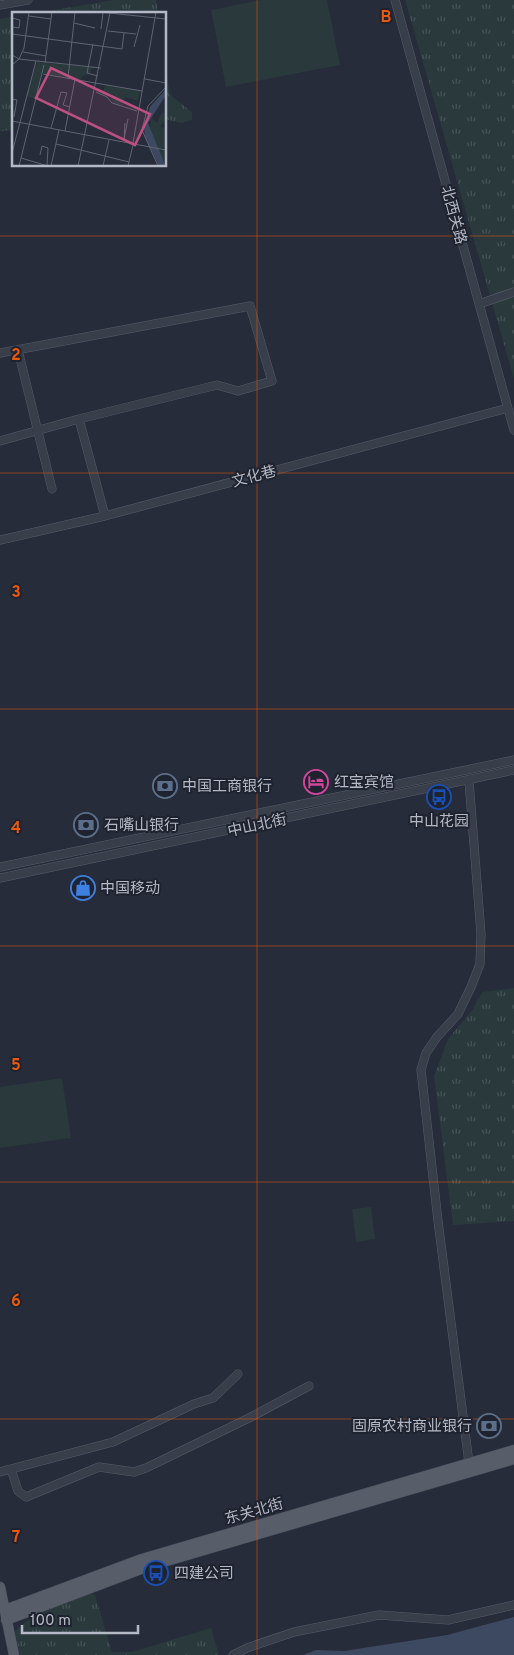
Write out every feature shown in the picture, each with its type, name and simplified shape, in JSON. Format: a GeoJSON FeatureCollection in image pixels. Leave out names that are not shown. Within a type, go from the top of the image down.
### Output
{"type":"FeatureCollection","features":[{"type":"Feature","properties":{"kind":"main road","name":"东关北街"},"geometry":{"type":"LineString","coordinates":[[2,1615],[142,1559],[514,1450]]}},
{"type":"Feature","properties":{"kind":"main road","name":"东关北街"},"geometry":{"type":"LineString","coordinates":[[2,1615],[146,1567],[514,1458]]}},
{"type":"Feature","properties":{"kind":"main road"},"geometry":{"type":"LineString","coordinates":[[0,1587],[2,1615],[14,1655]]}},
{"type":"Feature","properties":{"kind":"street"},"geometry":{"type":"LineString","coordinates":[[0,5],[28,0]]}},
{"type":"Feature","properties":{"kind":"street","name":"北西关路"},"geometry":{"type":"LineString","coordinates":[[395,0],[514,430]]}},
{"type":"Feature","properties":{"kind":"street"},"geometry":{"type":"LineString","coordinates":[[479,304],[514,292]]}},
{"type":"Feature","properties":{"kind":"street"},"geometry":{"type":"LineString","coordinates":[[0,353],[250,306],[272,381],[238,392],[217,385],[79,419],[0,441]]}},
{"type":"Feature","properties":{"kind":"street"},"geometry":{"type":"LineString","coordinates":[[18,350],[52,489]]}},
{"type":"Feature","properties":{"kind":"street","name":"文化巷"},"geometry":{"type":"LineString","coordinates":[[0,540],[105,516],[508,408]]}},
{"type":"Feature","properties":{"kind":"street"},"geometry":{"type":"LineString","coordinates":[[79,419],[105,516]]}},
{"type":"Feature","properties":{"kind":"street","name":"中山北街"},"geometry":{"type":"LineString","coordinates":[[0,867],[514,760]]}},
{"type":"Feature","properties":{"kind":"street","name":"中山北街"},"geometry":{"type":"LineString","coordinates":[[0,878],[469,781],[514,770]]}},
{"type":"Feature","properties":{"kind":"street"},"geometry":{"type":"LineString","coordinates":[[469,781],[481,934],[480,964],[458,1014],[426,1053],[421,1070],[469,1463]]}},
{"type":"Feature","properties":{"kind":"street"},"geometry":{"type":"LineString","coordinates":[[0,1472],[113,1442],[194,1404],[213,1398],[238,1374]]}},
{"type":"Feature","properties":{"kind":"street"},"geometry":{"type":"LineString","coordinates":[[10,1469],[18,1491],[26,1498],[99,1467],[134,1472],[249,1418],[309,1386]]}},
{"type":"Feature","properties":{"kind":"street"},"geometry":{"type":"LineString","coordinates":[[233,1655],[247,1648],[294,1632],[379,1615],[448,1620],[514,1605]]}},
{"type":"Feature","properties":{"kind":"green space"},"geometry":{"type":"Polygon","coordinates":[[[114,0],[156,0],[158,12],[42,12],[114,0]]]}},
{"type":"Feature","properties":{"kind":"green space"},"geometry":{"type":"Polygon","coordinates":[[[261,0],[327,0],[340,65],[226,87],[211,10],[261,0]]]}},
{"type":"Feature","properties":{"kind":"green space"},"geometry":{"type":"Polygon","coordinates":[[[405,0],[514,0],[514,379],[405,0]]]}},
{"type":"Feature","properties":{"kind":"green space"},"geometry":{"type":"Polygon","coordinates":[[[12,16],[12,130],[0,131],[0,19],[12,16]]]}},
{"type":"Feature","properties":{"kind":"green space"},"geometry":{"type":"Polygon","coordinates":[[[166,69],[170,95],[192,112],[192,120],[181,123],[166,119],[166,69]]]}},
{"type":"Feature","properties":{"kind":"green space"},"geometry":{"type":"Polygon","coordinates":[[[514,988],[514,1221],[453,1225],[434,1076],[448,1039],[473,1009],[482,992],[514,988]]]}},
{"type":"Feature","properties":{"kind":"green space"},"geometry":{"type":"Polygon","coordinates":[[[62,1078],[71,1138],[0,1148],[0,1087],[62,1078]]]}},
{"type":"Feature","properties":{"kind":"green space"},"geometry":{"type":"Polygon","coordinates":[[[371,1207],[375,1239],[356,1242],[352,1209],[371,1207]]]}},
{"type":"Feature","properties":{"kind":"green space"},"geometry":{"type":"Polygon","coordinates":[[[90,1593],[95,1595],[112,1652],[132,1652],[211,1628],[219,1655],[20,1655],[15,1632],[21,1625],[39,1614],[90,1593]]]}},
{"type":"Feature","properties":{"kind":"water"},"geometry":{"type":"Polygon","coordinates":[[[514,1617],[514,1655],[303,1655],[316,1650],[344,1651],[447,1635],[514,1617]]]}},
{"type":"Feature","properties":{"kind":"place","name":"红宝宾馆"},"geometry":{"type":"Point","coordinates":[316,782]}},
{"type":"Feature","properties":{"kind":"place","name":"中国工商银行"},"geometry":{"type":"Point","coordinates":[165,786]}},
{"type":"Feature","properties":{"kind":"place","name":"中山花园"},"geometry":{"type":"Point","coordinates":[439,797]}},
{"type":"Feature","properties":{"kind":"place","name":"石嘴山银行"},"geometry":{"type":"Point","coordinates":[86,825]}},
{"type":"Feature","properties":{"kind":"place","name":"中国移动"},"geometry":{"type":"Point","coordinates":[83,888]}},
{"type":"Feature","properties":{"kind":"place","name":"固原农村商业银行"},"geometry":{"type":"Point","coordinates":[489,1426]}},
{"type":"Feature","properties":{"kind":"place","name":"四建公司"},"geometry":{"type":"Point","coordinates":[156,1573]}}]}
